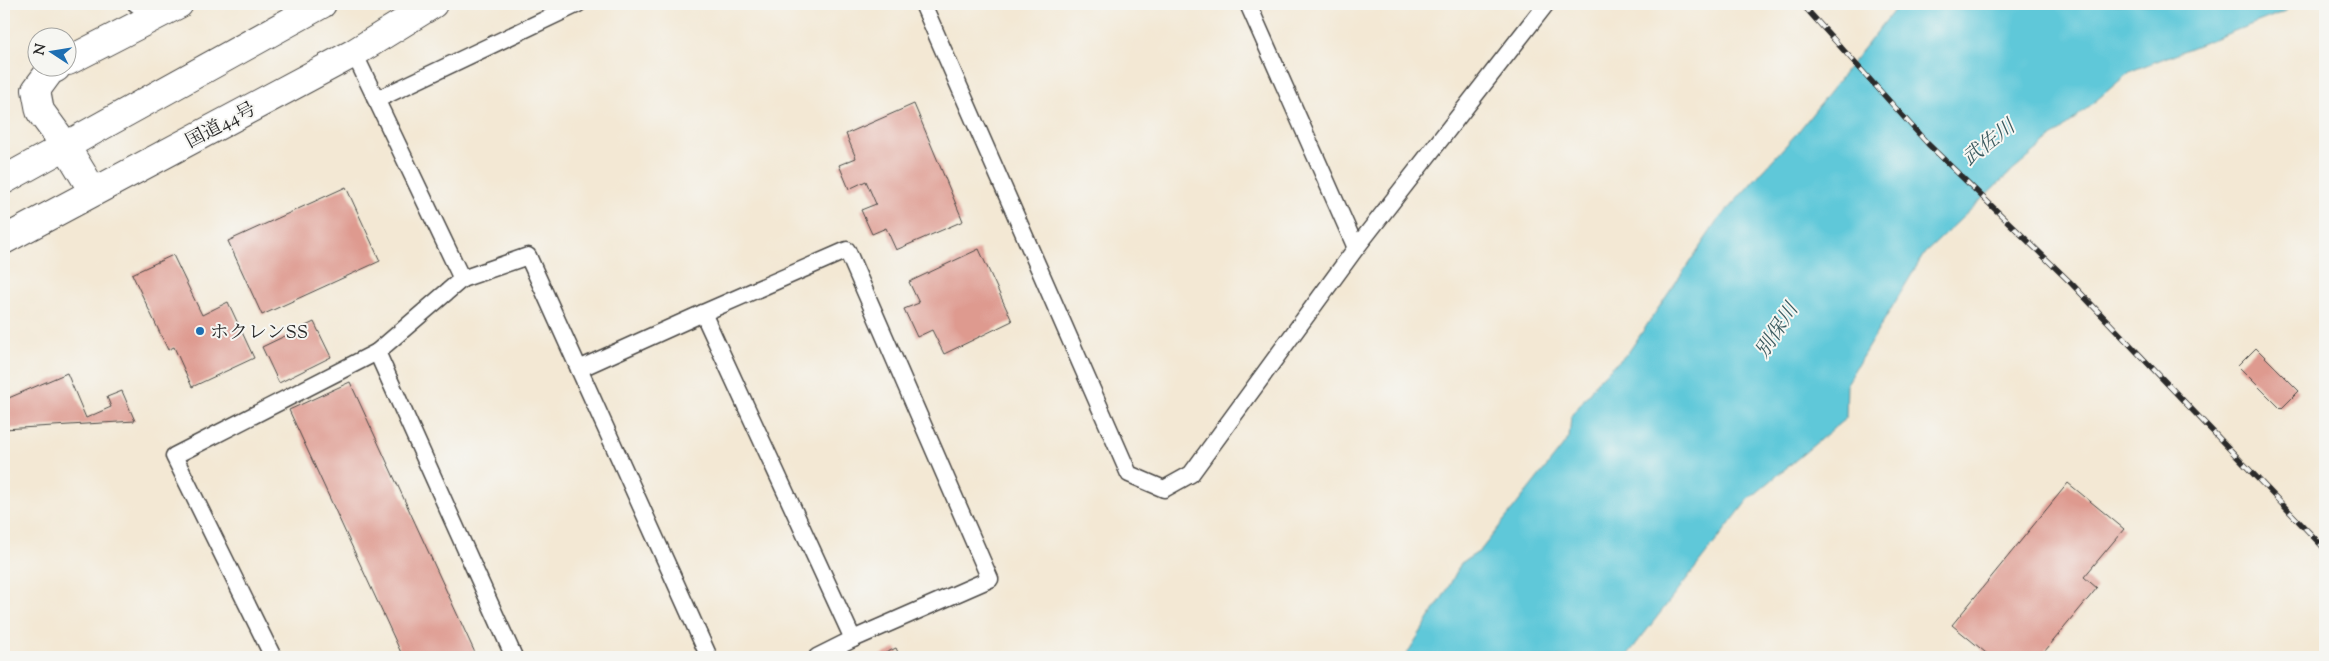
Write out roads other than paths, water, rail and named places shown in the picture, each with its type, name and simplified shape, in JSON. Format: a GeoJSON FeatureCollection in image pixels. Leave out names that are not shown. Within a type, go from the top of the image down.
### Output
{"type":"FeatureCollection","features":[{"type":"Feature","properties":{"kind":"main road"},"geometry":{"type":"LineString","coordinates":[[4,180],[322,4]]}},
{"type":"Feature","properties":{"kind":"main road","name":"国道44号"},"geometry":{"type":"LineString","coordinates":[[4,240],[354,53],[433,4]]}},
{"type":"Feature","properties":{"kind":"main road"},"geometry":{"type":"LineString","coordinates":[[78,56],[157,8]]}},
{"type":"Feature","properties":{"kind":"main road"},"geometry":{"type":"LineString","coordinates":[[45,78],[36,90],[40,111],[65,146],[93,192]]}},
{"type":"Feature","properties":{"kind":"lane"},"geometry":{"type":"LineString","coordinates":[[376,100],[578,4]]}},
{"type":"Feature","properties":{"kind":"lane"},"geometry":{"type":"LineString","coordinates":[[923,4],[1129,474],[1164,489],[1191,474],[1356,248],[1546,4]]}},
{"type":"Feature","properties":{"kind":"lane"},"geometry":{"type":"LineString","coordinates":[[1248,4],[1356,248]]}},
{"type":"Feature","properties":{"kind":"lane"},"geometry":{"type":"LineString","coordinates":[[354,53],[462,279]]}},
{"type":"Feature","properties":{"kind":"lane"},"geometry":{"type":"LineString","coordinates":[[580,369],[847,250],[990,579],[853,639],[817,657]]}},
{"type":"Feature","properties":{"kind":"lane"},"geometry":{"type":"LineString","coordinates":[[273,657],[174,456],[377,352],[462,279],[528,256],[709,657]]}},
{"type":"Feature","properties":{"kind":"lane"},"geometry":{"type":"LineString","coordinates":[[702,313],[853,639]]}},
{"type":"Feature","properties":{"kind":"lane"},"geometry":{"type":"LineString","coordinates":[[377,352],[514,657]]}},
{"type":"Feature","properties":{"kind":"water"},"geometry":{"type":"Polygon","coordinates":[[[1899,4],[2290,4],[2286,11],[2131,71],[2002,180],[1924,254],[1847,382],[1846,418],[1748,500],[1626,657],[1405,657],[1447,590],[1461,563],[1480,551],[1569,438],[1571,417],[1600,378],[1628,353],[1718,220],[1797,133],[1899,4]]]}},
{"type":"Feature","properties":{"kind":"railway"},"geometry":{"type":"LineString","coordinates":[[1802,4],[1928,144],[2072,284],[2325,549]]}},
{"type":"Feature","properties":{"kind":"place","name":"ホクレンSS"},"geometry":{"type":"Point","coordinates":[200,331]}},
{"type":"Feature","properties":{"kind":"water label","name":"武佐川"},"geometry":{"type":"Point","coordinates":[1988,142]}},
{"type":"Feature","properties":{"kind":"water label","name":"別保川"},"geometry":{"type":"Point","coordinates":[1776,330]}}]}
